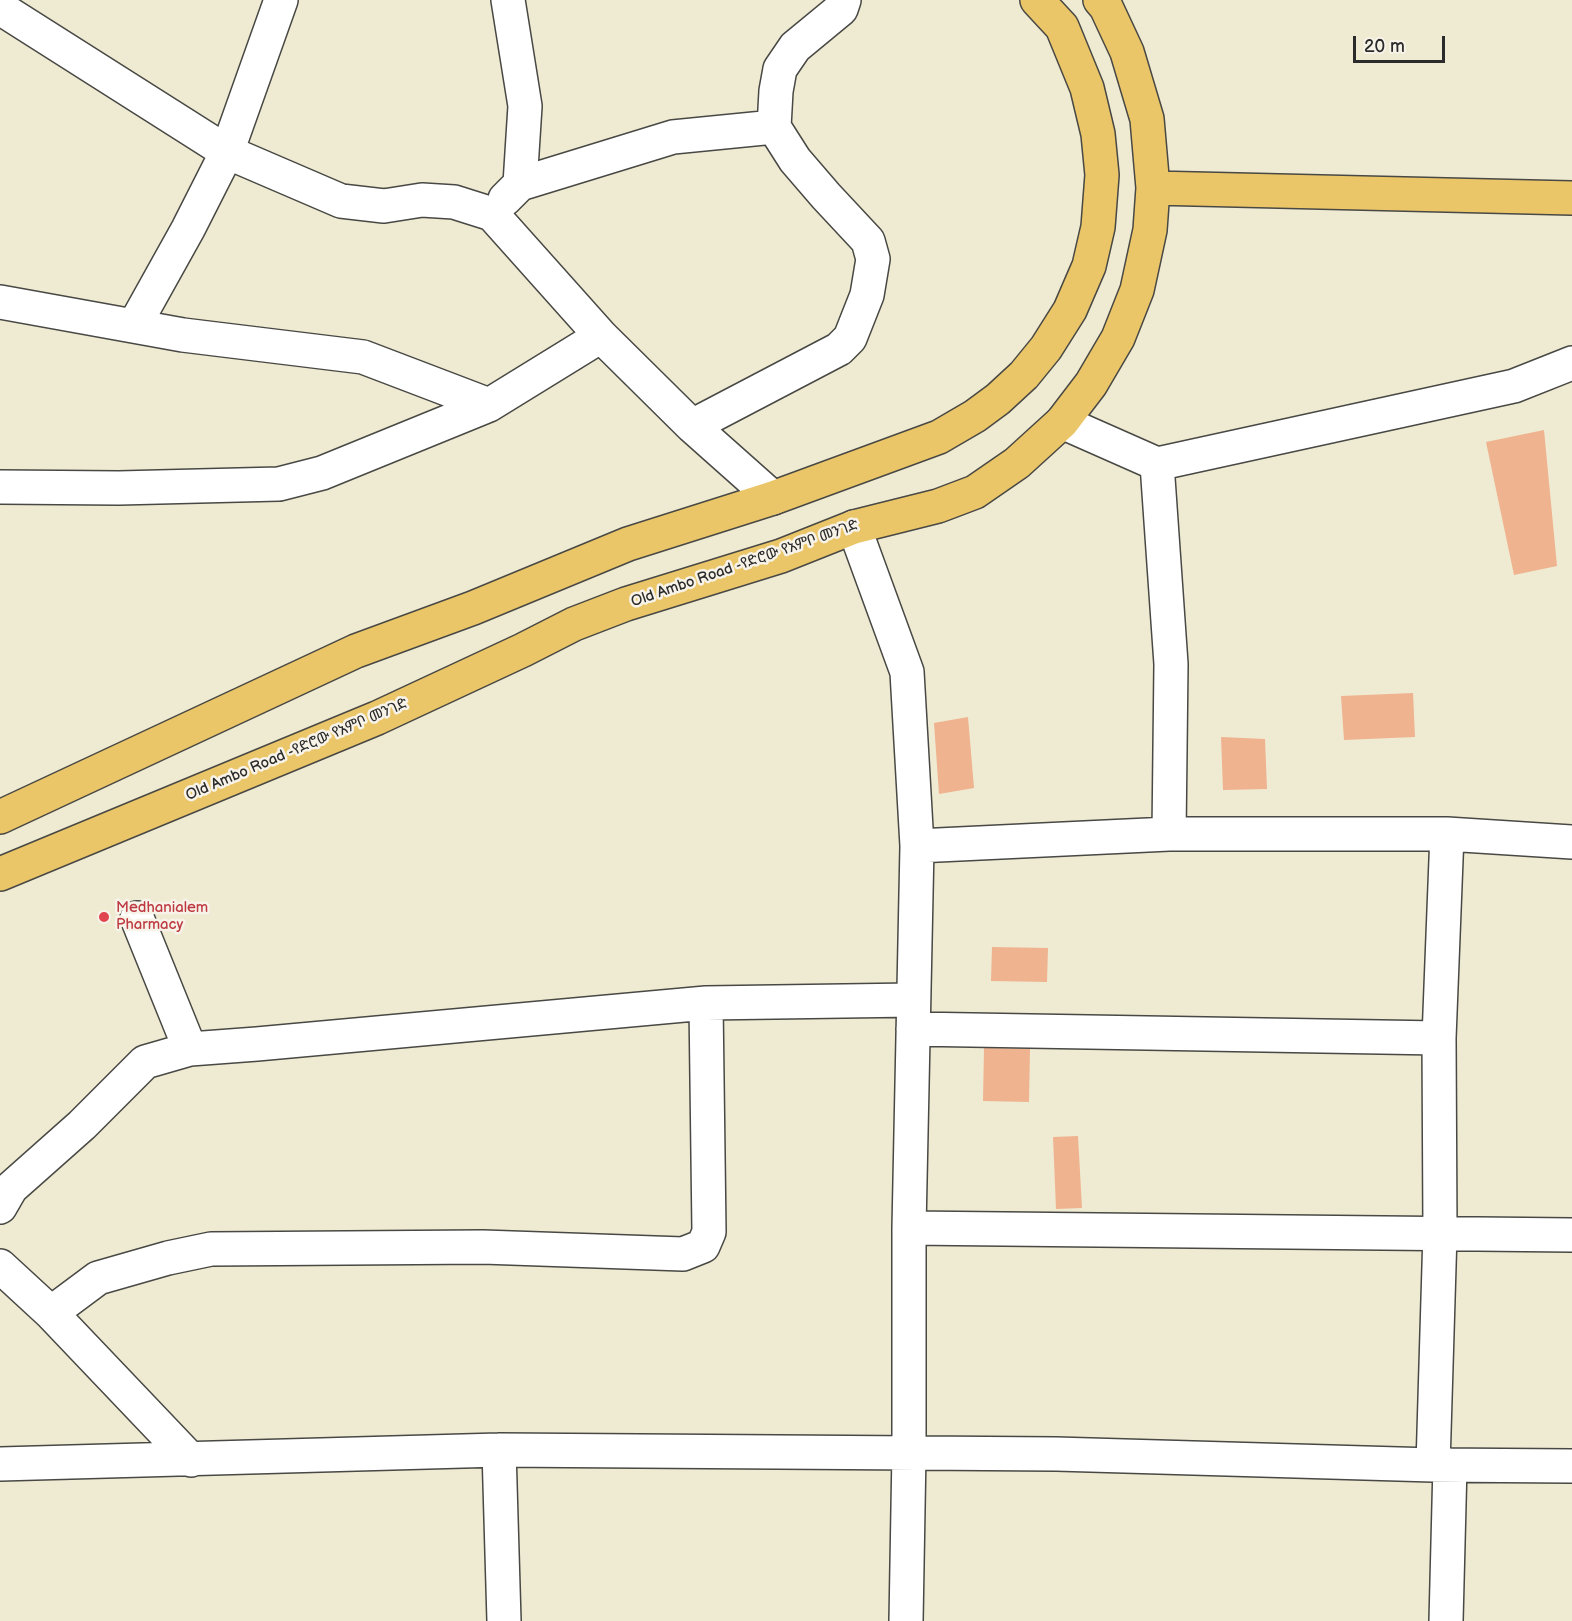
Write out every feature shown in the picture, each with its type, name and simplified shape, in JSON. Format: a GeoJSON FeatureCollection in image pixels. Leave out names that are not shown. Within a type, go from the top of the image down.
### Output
{"type":"FeatureCollection","features":[{"type":"Feature","properties":{"kind":"main road"},"geometry":{"type":"LineString","coordinates":[[0,817],[356,651],[473,608],[628,544],[773,498],[939,437],[975,416],[998,399],[1024,375],[1046,348],[1070,310],[1089,266],[1098,226],[1102,175],[1098,135],[1087,88],[1062,27],[1037,0]]}},
{"type":"Feature","properties":{"kind":"main road","name":"Old Ambo Road -የድሮው የአምቦ መንገድ"},"geometry":{"type":"LineString","coordinates":[[0,874],[377,718],[574,624],[626,604],[781,556],[854,527],[938,506],[975,492],[1017,463],[1062,422],[1091,384],[1118,338],[1137,290],[1150,230],[1153,188],[1147,119],[1127,52],[1106,7],[1100,0]]}},
{"type":"Feature","properties":{"kind":"main road"},"geometry":{"type":"LineString","coordinates":[[1153,188],[1572,198]]}},
{"type":"Feature","properties":{"kind":"street"},"geometry":{"type":"LineString","coordinates":[[134,326],[188,229],[227,152],[281,0]]}},
{"type":"Feature","properties":{"kind":"street"},"geometry":{"type":"LineString","coordinates":[[508,0],[525,106],[520,184]]}},
{"type":"Feature","properties":{"kind":"street"},"geometry":{"type":"LineString","coordinates":[[692,426],[839,349],[850,338],[867,295],[873,259],[868,241],[795,160],[774,127],[776,90],[780,69],[795,47],[841,9],[844,0]]}},
{"type":"Feature","properties":{"kind":"street"},"geometry":{"type":"LineString","coordinates":[[0,8],[227,152],[341,201],[384,206],[422,200],[454,202],[492,214],[601,336],[692,426],[773,498]]}},
{"type":"Feature","properties":{"kind":"street"},"geometry":{"type":"LineString","coordinates":[[492,214],[520,184],[673,137],[774,127]]}},
{"type":"Feature","properties":{"kind":"street"},"geometry":{"type":"LineString","coordinates":[[0,302],[134,326],[363,357],[489,405]]}},
{"type":"Feature","properties":{"kind":"street"},"geometry":{"type":"LineString","coordinates":[[0,487],[119,488],[279,484],[322,473],[489,405],[601,336]]}},
{"type":"Feature","properties":{"kind":"street"},"geometry":{"type":"LineString","coordinates":[[1062,422],[1157,464],[1514,386],[1572,363]]}},
{"type":"Feature","properties":{"kind":"street"},"geometry":{"type":"LineString","coordinates":[[1157,464],[1171,664],[1169,834]]}},
{"type":"Feature","properties":{"kind":"street"},"geometry":{"type":"LineString","coordinates":[[854,527],[907,672],[917,846],[909,1228],[906,1621]]}},
{"type":"Feature","properties":{"kind":"street"},"geometry":{"type":"LineString","coordinates":[[917,846],[1169,834],[1447,834],[1572,842]]}},
{"type":"Feature","properties":{"kind":"street"},"geometry":{"type":"LineString","coordinates":[[1446,1621],[1442,1465],[1439,1038],[1447,834]]}},
{"type":"Feature","properties":{"kind":"street"},"geometry":{"type":"LineString","coordinates":[[137,918],[190,1049]]}},
{"type":"Feature","properties":{"kind":"street"},"geometry":{"type":"LineString","coordinates":[[0,1207],[11,1188],[82,1125],[145,1062],[190,1049],[706,1003],[1439,1038]]}},
{"type":"Feature","properties":{"kind":"street"},"geometry":{"type":"LineString","coordinates":[[51,1312],[98,1278],[168,1258],[211,1249],[483,1248],[683,1254],[703,1246],[709,1232],[706,1003]]}},
{"type":"Feature","properties":{"kind":"street"},"geometry":{"type":"LineString","coordinates":[[909,1228],[1572,1235]]}},
{"type":"Feature","properties":{"kind":"street"},"geometry":{"type":"LineString","coordinates":[[0,1266],[51,1312],[191,1460]]}},
{"type":"Feature","properties":{"kind":"street"},"geometry":{"type":"LineString","coordinates":[[499,1450],[504,1621]]}},
{"type":"Feature","properties":{"kind":"street"},"geometry":{"type":"LineString","coordinates":[[0,1464],[499,1450],[1056,1454],[1442,1465],[1572,1466]]}},
{"type":"Feature","properties":{"kind":"building"},"geometry":{"type":"Polygon","coordinates":[[[1544,430],[1557,566],[1514,575],[1486,442],[1544,430]]]}},
{"type":"Feature","properties":{"kind":"building"},"geometry":{"type":"Polygon","coordinates":[[[1413,693],[1415,737],[1344,740],[1341,696],[1413,693]]]}},
{"type":"Feature","properties":{"kind":"building"},"geometry":{"type":"Polygon","coordinates":[[[968,717],[974,788],[939,794],[934,723],[968,717]]]}},
{"type":"Feature","properties":{"kind":"building"},"geometry":{"type":"Polygon","coordinates":[[[1221,737],[1265,739],[1267,789],[1223,790],[1221,737]]]}},
{"type":"Feature","properties":{"kind":"building"},"geometry":{"type":"Polygon","coordinates":[[[992,947],[1048,948],[1047,982],[991,981],[992,947]]]}},
{"type":"Feature","properties":{"kind":"building"},"geometry":{"type":"Polygon","coordinates":[[[984,1048],[1030,1049],[1029,1102],[983,1101],[984,1048]]]}},
{"type":"Feature","properties":{"kind":"building"},"geometry":{"type":"Polygon","coordinates":[[[1078,1136],[1082,1208],[1056,1209],[1053,1137],[1078,1136]]]}},
{"type":"Feature","properties":{"kind":"place","name":"Medhanialem Pharmacy"},"geometry":{"type":"Point","coordinates":[104,917]}}]}
